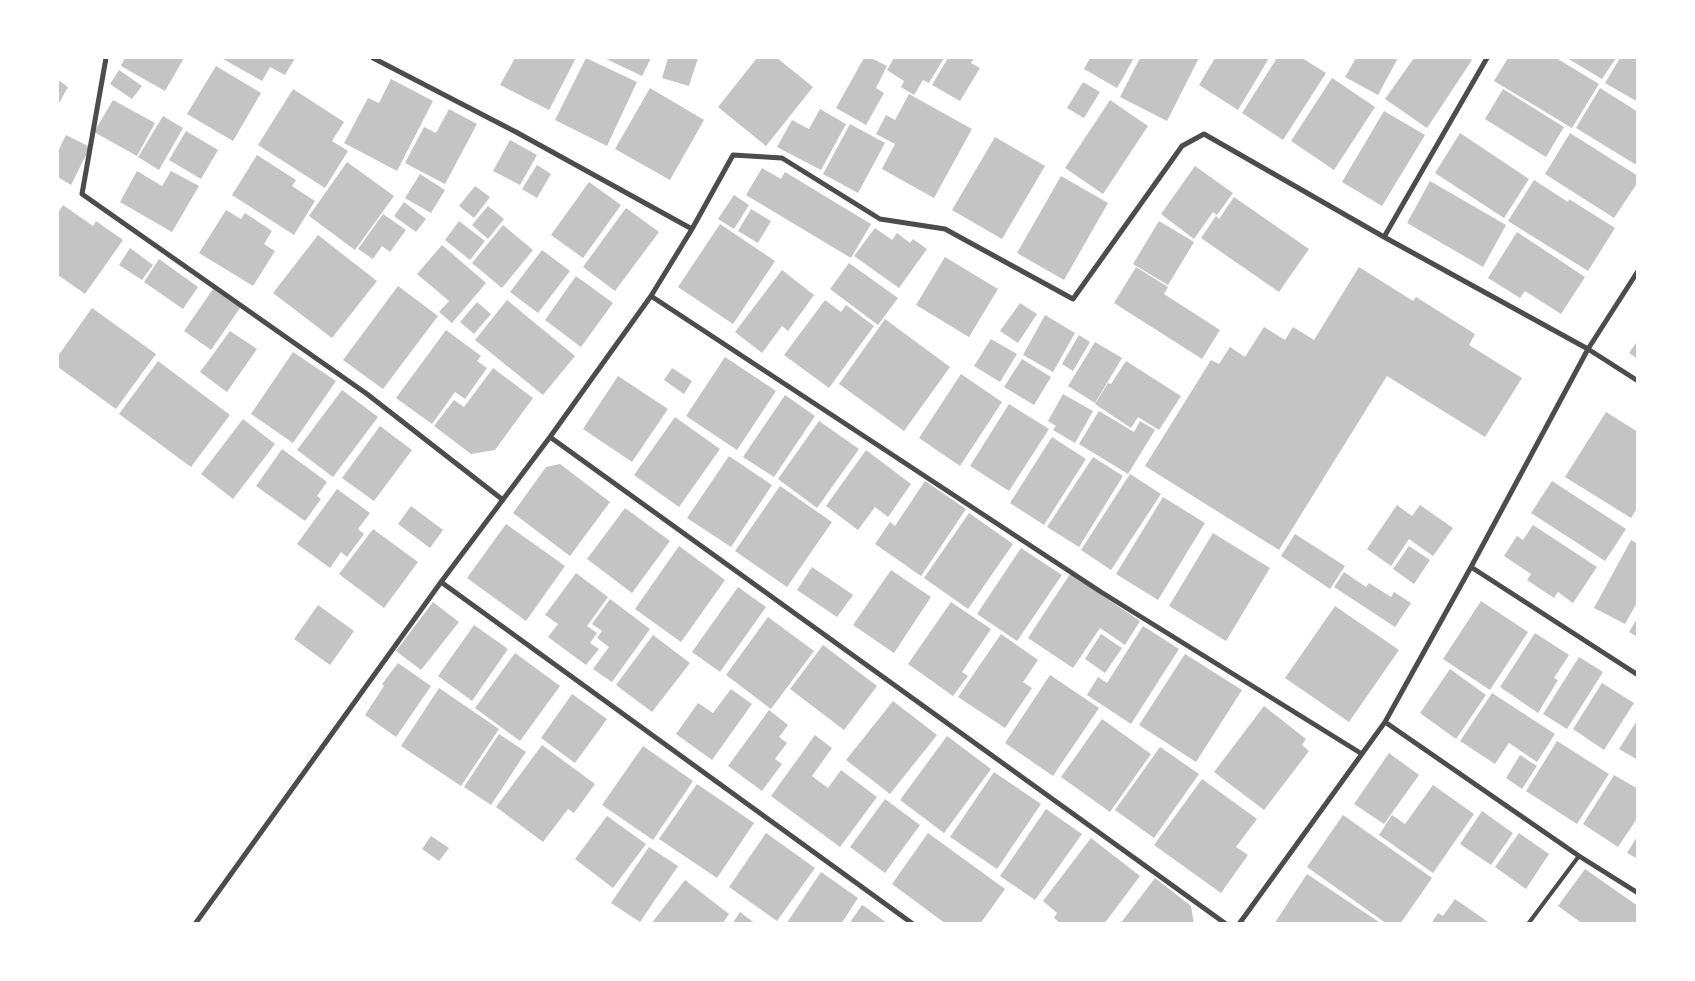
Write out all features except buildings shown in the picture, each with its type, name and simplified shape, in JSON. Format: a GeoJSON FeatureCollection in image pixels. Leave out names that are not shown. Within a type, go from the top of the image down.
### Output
{"type":"FeatureCollection","features":[{"type":"Feature","properties":{"kind":"street"},"geometry":{"type":"LineString","coordinates":[[106,58],[82,194],[367,394],[504,500]]}},
{"type":"Feature","properties":{"kind":"street"},"geometry":{"type":"LineString","coordinates":[[374,58],[516,132],[692,229]]}},
{"type":"Feature","properties":{"kind":"street"},"geometry":{"type":"LineString","coordinates":[[1384,236],[1487,58]]}},
{"type":"Feature","properties":{"kind":"street"},"geometry":{"type":"LineString","coordinates":[[195,924],[441,582],[504,500],[651,296],[692,229],[733,154],[782,158],[880,219],[945,229],[1072,299],[1182,146],[1204,134],[1588,349],[1638,381]]}},
{"type":"Feature","properties":{"kind":"street"},"geometry":{"type":"LineString","coordinates":[[1239,924],[1385,722],[1588,349],[1638,271]]}},
{"type":"Feature","properties":{"kind":"street"},"geometry":{"type":"LineString","coordinates":[[651,296],[1101,592],[1362,754]]}},
{"type":"Feature","properties":{"kind":"street"},"geometry":{"type":"LineString","coordinates":[[550,437],[1226,924]]}},
{"type":"Feature","properties":{"kind":"street"},"geometry":{"type":"LineString","coordinates":[[1471,567],[1638,675]]}},
{"type":"Feature","properties":{"kind":"street"},"geometry":{"type":"LineString","coordinates":[[441,582],[914,924]]}},
{"type":"Feature","properties":{"kind":"street"},"geometry":{"type":"LineString","coordinates":[[1385,722],[1579,856],[1638,893]]}},
{"type":"Feature","properties":{"kind":"lane"},"geometry":{"type":"LineString","coordinates":[[1528,924],[1579,856]]}}]}
